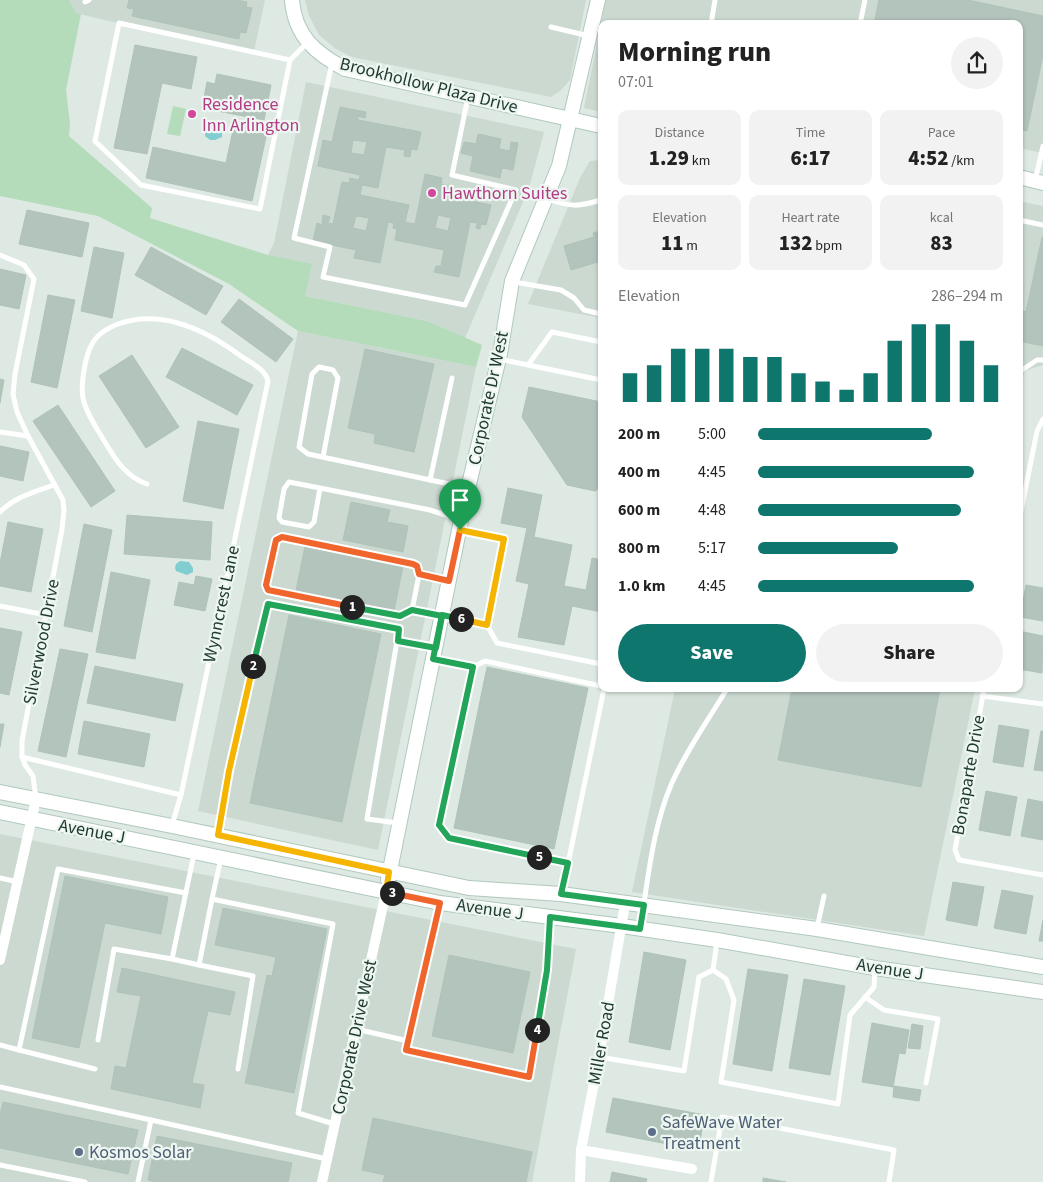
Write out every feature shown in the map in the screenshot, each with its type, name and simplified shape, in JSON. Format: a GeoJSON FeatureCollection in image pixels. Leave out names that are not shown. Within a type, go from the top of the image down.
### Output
{"type":"FeatureCollection","features":[{"type":"Feature","properties":{"kind":"street","name":"Brookhollow Plaza Drive"},"geometry":{"type":"LineString","coordinates":[[292,0],[299,30],[324,58],[345,69],[598,125]]}},
{"type":"Feature","properties":{"kind":"street","name":"Corporate Dr West"},"geometry":{"type":"LineString","coordinates":[[386,892],[468,488],[498,359],[512,281],[559,166],[598,0]]}},
{"type":"Feature","properties":{"kind":"street"},"geometry":{"type":"LineString","coordinates":[[1023,179],[1039,182]]}},
{"type":"Feature","properties":{"kind":"street","name":"Avenue J"},"geometry":{"type":"LineString","coordinates":[[0,792],[218,835],[468,888],[561,894],[625,904],[644,905],[817,929],[1043,967]]}},
{"type":"Feature","properties":{"kind":"street"},"geometry":{"type":"LineString","coordinates":[[0,957],[36,799]]}},
{"type":"Feature","properties":{"kind":"street","name":"Avenue J"},"geometry":{"type":"LineString","coordinates":[[0,812],[440,903],[717,940],[876,968],[1043,992]]}},
{"type":"Feature","properties":{"kind":"street","name":"Corporate Drive West"},"geometry":{"type":"LineString","coordinates":[[322,1182],[386,892]]}},
{"type":"Feature","properties":{"kind":"street","name":"Miller Road"},"geometry":{"type":"LineString","coordinates":[[580,1182],[581,1150],[625,904]]}},
{"type":"Feature","properties":{"kind":"street"},"geometry":{"type":"LineString","coordinates":[[581,1150],[692,1169]]}},
{"type":"Feature","properties":{"kind":"lane"},"geometry":{"type":"LineString","coordinates":[[712,20],[715,0]]}},
{"type":"Feature","properties":{"kind":"lane"},"geometry":{"type":"LineString","coordinates":[[861,20],[865,0]]}},
{"type":"Feature","properties":{"kind":"lane"},"geometry":{"type":"LineString","coordinates":[[290,60],[119,23],[95,141],[141,185],[260,209],[290,60],[309,42]]}},
{"type":"Feature","properties":{"kind":"lane"},"geometry":{"type":"LineString","coordinates":[[551,27],[589,36]]}},
{"type":"Feature","properties":{"kind":"lane"},"geometry":{"type":"LineString","coordinates":[[332,62],[294,238],[330,247],[323,277],[465,305],[516,190],[452,175],[468,96]]}},
{"type":"Feature","properties":{"kind":"lane"},"geometry":{"type":"LineString","coordinates":[[1039,182],[1043,146]]}},
{"type":"Feature","properties":{"kind":"lane"},"geometry":{"type":"LineString","coordinates":[[546,199],[566,206],[580,206],[598,201]]}},
{"type":"Feature","properties":{"kind":"lane"},"geometry":{"type":"LineString","coordinates":[[1023,221],[1043,226]]}},
{"type":"Feature","properties":{"kind":"lane","name":"Silverwood Drive"},"geometry":{"type":"LineString","coordinates":[[0,255],[24,265],[34,279],[14,394],[17,412],[63,500],[64,510],[22,742],[22,757]]}},
{"type":"Feature","properties":{"kind":"lane"},"geometry":{"type":"LineString","coordinates":[[512,281],[561,290],[574,298],[584,310],[598,313]]}},
{"type":"Feature","properties":{"kind":"lane","name":"Wynncrest Lane"},"geometry":{"type":"LineString","coordinates":[[146,484],[135,480],[127,474],[117,461],[87,412],[81,393],[82,380],[88,348],[97,336],[110,327],[128,320],[167,319],[190,326],[224,343],[263,372],[268,381],[181,795],[172,826]]}},
{"type":"Feature","properties":{"kind":"lane"},"geometry":{"type":"LineString","coordinates":[[528,365],[552,332],[598,341]]}},
{"type":"Feature","properties":{"kind":"lane"},"geometry":{"type":"LineString","coordinates":[[498,359],[598,379]]}},
{"type":"Feature","properties":{"kind":"lane"},"geometry":{"type":"LineString","coordinates":[[1023,369],[1036,360],[1043,360]]}},
{"type":"Feature","properties":{"kind":"lane"},"geometry":{"type":"LineString","coordinates":[[323,458],[338,378],[333,370],[319,367],[312,374],[299,447],[308,454],[323,458],[468,488]]}},
{"type":"Feature","properties":{"kind":"lane"},"geometry":{"type":"LineString","coordinates":[[430,480],[452,378]]}},
{"type":"Feature","properties":{"kind":"lane"},"geometry":{"type":"LineString","coordinates":[[1023,501],[1037,432],[1043,420]]}},
{"type":"Feature","properties":{"kind":"lane"},"geometry":{"type":"LineString","coordinates":[[0,432],[28,436]]}},
{"type":"Feature","properties":{"kind":"lane"},"geometry":{"type":"LineString","coordinates":[[320,488],[314,522],[309,528],[282,522],[279,518],[284,489],[289,482],[320,488],[430,510],[461,525],[504,539],[487,625],[497,643],[598,663]]}},
{"type":"Feature","properties":{"kind":"lane"},"geometry":{"type":"LineString","coordinates":[[0,512],[8,504],[22,496],[54,485]]}},
{"type":"Feature","properties":{"kind":"lane"},"geometry":{"type":"LineString","coordinates":[[412,610],[419,574],[417,566],[413,564],[280,537],[275,542],[266,585],[268,590],[400,616],[412,610],[487,625]]}},
{"type":"Feature","properties":{"kind":"lane"},"geometry":{"type":"LineString","coordinates":[[419,574],[449,581]]}},
{"type":"Feature","properties":{"kind":"lane"},"geometry":{"type":"LineString","coordinates":[[218,835],[229,771],[268,604],[399,629],[367,819],[399,823]]}},
{"type":"Feature","properties":{"kind":"lane"},"geometry":{"type":"LineString","coordinates":[[0,606],[46,615]]}},
{"type":"Feature","properties":{"kind":"lane"},"geometry":{"type":"LineString","coordinates":[[398,641],[473,667],[485,661],[598,685]]}},
{"type":"Feature","properties":{"kind":"lane"},"geometry":{"type":"LineString","coordinates":[[473,667],[439,825],[449,838],[568,863]]}},
{"type":"Feature","properties":{"kind":"lane"},"geometry":{"type":"LineString","coordinates":[[561,894],[603,692]]}},
{"type":"Feature","properties":{"kind":"lane"},"geometry":{"type":"LineString","coordinates":[[640,929],[656,833],[671,787],[683,760],[725,692]]}},
{"type":"Feature","properties":{"kind":"lane","name":"Bonaparte Drive"},"geometry":{"type":"LineString","coordinates":[[983,692],[955,850],[959,860],[1043,875]]}},
{"type":"Feature","properties":{"kind":"lane"},"geometry":{"type":"LineString","coordinates":[[982,696],[1043,704]]}},
{"type":"Feature","properties":{"kind":"lane"},"geometry":{"type":"LineString","coordinates":[[36,799],[33,776],[24,765],[22,757],[181,795]]}},
{"type":"Feature","properties":{"kind":"lane"},"geometry":{"type":"LineString","coordinates":[[172,959],[195,852]]}},
{"type":"Feature","properties":{"kind":"lane"},"geometry":{"type":"LineString","coordinates":[[199,965],[222,857]]}},
{"type":"Feature","properties":{"kind":"lane"},"geometry":{"type":"LineString","coordinates":[[19,1050],[58,869],[186,893]]}},
{"type":"Feature","properties":{"kind":"lane"},"geometry":{"type":"LineString","coordinates":[[0,878],[18,882]]}},
{"type":"Feature","properties":{"kind":"lane"},"geometry":{"type":"LineString","coordinates":[[817,929],[824,896]]}},
{"type":"Feature","properties":{"kind":"lane"},"geometry":{"type":"LineString","coordinates":[[212,900],[333,924],[298,1113],[335,1124]]}},
{"type":"Feature","properties":{"kind":"lane"},"geometry":{"type":"LineString","coordinates":[[440,903],[406,1050],[529,1077],[547,970],[550,917]]}},
{"type":"Feature","properties":{"kind":"lane"},"geometry":{"type":"LineString","coordinates":[[713,970],[717,940]]}},
{"type":"Feature","properties":{"kind":"lane"},"geometry":{"type":"LineString","coordinates":[[98,1040],[114,950],[172,959],[253,976],[238,1069]]}},
{"type":"Feature","properties":{"kind":"lane"},"geometry":{"type":"LineString","coordinates":[[713,970],[726,979],[734,1000],[720,1082],[838,1104],[850,1015],[874,987],[876,968]]}},
{"type":"Feature","properties":{"kind":"lane"},"geometry":{"type":"LineString","coordinates":[[599,1057],[684,1071],[699,977],[713,970]]}},
{"type":"Feature","properties":{"kind":"lane"},"geometry":{"type":"LineString","coordinates":[[865,997],[884,1010],[938,1020],[926,1083]]}},
{"type":"Feature","properties":{"kind":"lane"},"geometry":{"type":"LineString","coordinates":[[356,1029],[408,1041]]}},
{"type":"Feature","properties":{"kind":"lane"},"geometry":{"type":"LineString","coordinates":[[0,1045],[95,1069]]}},
{"type":"Feature","properties":{"kind":"lane"},"geometry":{"type":"LineString","coordinates":[[0,1087],[327,1159]]}},
{"type":"Feature","properties":{"kind":"lane"},"geometry":{"type":"LineString","coordinates":[[710,1182],[722,1117],[894,1150],[889,1182]]}},
{"type":"Feature","properties":{"kind":"lane"},"geometry":{"type":"LineString","coordinates":[[138,1182],[152,1120]]}},
{"type":"Feature","properties":{"kind":"lane"},"geometry":{"type":"LineString","coordinates":[[0,1164],[85,1182]]}},
{"type":"Feature","properties":{"kind":"shaded area"},"geometry":{"type":"Polygon","coordinates":[[[69,0],[265,0],[254,51],[76,13],[69,0]]]}},
{"type":"Feature","properties":{"kind":"shaded area"},"geometry":{"type":"Polygon","coordinates":[[[305,0],[586,0],[570,80],[560,91],[551,97],[352,57],[336,49],[319,35],[309,16],[305,0]]]}},
{"type":"Feature","properties":{"kind":"shaded area"},"geometry":{"type":"Polygon","coordinates":[[[606,0],[1043,0],[1043,153],[1023,149],[1023,20],[602,20],[606,0]]]}},
{"type":"Feature","properties":{"kind":"shaded area"},"geometry":{"type":"Polygon","coordinates":[[[598,39],[598,111],[584,108],[598,39]]]}},
{"type":"Feature","properties":{"kind":"shaded area"},"geometry":{"type":"Polygon","coordinates":[[[306,82],[544,132],[529,188],[465,338],[427,321],[305,296],[268,255],[274,243],[306,82]]]}},
{"type":"Feature","properties":{"kind":"shaded area"},"geometry":{"type":"Polygon","coordinates":[[[598,160],[598,317],[528,304],[580,178],[590,161],[598,160]]]}},
{"type":"Feature","properties":{"kind":"shaded area"},"geometry":{"type":"Polygon","coordinates":[[[1023,202],[1043,206],[1043,365],[1024,372],[1023,377],[1023,202]]]}},
{"type":"Feature","properties":{"kind":"shaded area"},"geometry":{"type":"Polygon","coordinates":[[[298,331],[476,367],[378,850],[198,811],[298,331]]]}},
{"type":"Feature","properties":{"kind":"shaded area"},"geometry":{"type":"Polygon","coordinates":[[[674,692],[974,692],[924,936],[632,892],[674,692]]]}},
{"type":"Feature","properties":{"kind":"shaded area"},"geometry":{"type":"Polygon","coordinates":[[[0,834],[576,949],[532,1182],[0,1182],[0,834]]]}},
{"type":"Feature","properties":{"kind":"green space"},"geometry":{"type":"Polygon","coordinates":[[[0,0],[69,0],[76,13],[81,14],[66,90],[70,123],[69,136],[152,208],[150,218],[268,255],[312,264],[305,296],[427,321],[482,345],[476,367],[298,331],[229,284],[98,216],[0,196],[0,0]]]}},
{"type":"Feature","properties":{"kind":"green space"},"geometry":{"type":"Polygon","coordinates":[[[173,106],[186,109],[180,136],[167,134],[173,106]]]}},
{"type":"Feature","properties":{"kind":"water"},"geometry":{"type":"Polygon","coordinates":[[[211,124],[214,125],[215,129],[222,132],[222,137],[210,140],[205,136],[205,128],[211,124]]]}},
{"type":"Feature","properties":{"kind":"water"},"geometry":{"type":"Polygon","coordinates":[[[180,561],[189,562],[193,572],[187,575],[176,571],[176,564],[180,561]]]}},
{"type":"Feature","properties":{"kind":"building"},"geometry":{"type":"Polygon","coordinates":[[[129,0],[237,0],[247,2],[246,7],[252,8],[246,33],[240,32],[239,39],[132,16],[134,9],[127,8],[129,0]]]}},
{"type":"Feature","properties":{"kind":"building"},"geometry":{"type":"Polygon","coordinates":[[[879,0],[968,0],[1043,16],[1043,55],[1027,131],[1023,130],[1023,20],[875,20],[879,0]]]}},
{"type":"Feature","properties":{"kind":"building"},"geometry":{"type":"Polygon","coordinates":[[[135,45],[197,57],[191,89],[162,83],[147,154],[114,148],[135,45]]]}},
{"type":"Feature","properties":{"kind":"building"},"geometry":{"type":"Polygon","coordinates":[[[217,74],[271,85],[264,120],[202,108],[207,82],[215,84],[217,74]]]}},
{"type":"Feature","properties":{"kind":"building","name":"Hawthorn Suites"},"geometry":{"type":"Polygon","coordinates":[[[340,107],[366,112],[365,118],[358,116],[358,120],[421,132],[417,150],[411,149],[410,157],[404,156],[405,150],[386,147],[378,188],[362,185],[360,195],[409,205],[405,222],[415,224],[425,174],[442,178],[441,184],[450,186],[449,191],[443,189],[442,195],[491,205],[486,225],[481,224],[480,229],[476,228],[477,223],[470,222],[459,277],[434,272],[436,266],[441,266],[444,250],[395,240],[397,229],[393,228],[394,223],[388,222],[380,263],[354,258],[356,250],[313,241],[317,223],[322,225],[323,215],[330,217],[328,223],[333,224],[342,182],[349,183],[350,178],[359,180],[360,175],[318,166],[323,140],[332,142],[340,107]],[[353,140],[351,153],[364,155],[367,142],[353,140]],[[438,215],[435,228],[448,231],[451,218],[438,215]],[[356,216],[353,228],[366,231],[369,218],[356,216]]]}},
{"type":"Feature","properties":{"kind":"building"},"geometry":{"type":"Polygon","coordinates":[[[235,121],[268,128],[252,201],[146,178],[153,147],[226,163],[235,121]]]}},
{"type":"Feature","properties":{"kind":"building"},"geometry":{"type":"Polygon","coordinates":[[[478,134],[501,139],[499,149],[510,151],[511,142],[518,143],[513,170],[502,168],[500,178],[470,171],[473,156],[461,153],[464,142],[476,144],[478,134]]]}},
{"type":"Feature","properties":{"kind":"building"},"geometry":{"type":"Polygon","coordinates":[[[27,210],[89,223],[82,257],[19,244],[27,210]]]}},
{"type":"Feature","properties":{"kind":"building"},"geometry":{"type":"Polygon","coordinates":[[[598,232],[598,262],[571,270],[564,246],[594,237],[593,233],[598,232]]]}},
{"type":"Feature","properties":{"kind":"building"},"geometry":{"type":"Polygon","coordinates":[[[1043,237],[1043,346],[1023,342],[1023,311],[1026,312],[1043,237]]]}},
{"type":"Feature","properties":{"kind":"building"},"geometry":{"type":"Polygon","coordinates":[[[94,247],[124,253],[112,318],[81,311],[94,247]]]}},
{"type":"Feature","properties":{"kind":"building"},"geometry":{"type":"Polygon","coordinates":[[[151,247],[223,286],[206,315],[135,275],[151,247]]]}},
{"type":"Feature","properties":{"kind":"building"},"geometry":{"type":"Polygon","coordinates":[[[0,269],[26,275],[19,309],[0,305],[0,269]]]}},
{"type":"Feature","properties":{"kind":"building"},"geometry":{"type":"Polygon","coordinates":[[[48,295],[75,300],[57,388],[31,382],[48,295]]]}},
{"type":"Feature","properties":{"kind":"building"},"geometry":{"type":"Polygon","coordinates":[[[239,299],[293,339],[276,362],[221,322],[239,299]]]}},
{"type":"Feature","properties":{"kind":"building"},"geometry":{"type":"Polygon","coordinates":[[[182,348],[253,385],[237,415],[166,377],[182,348]]]}},
{"type":"Feature","properties":{"kind":"building"},"geometry":{"type":"Polygon","coordinates":[[[365,349],[434,364],[414,452],[374,443],[375,434],[348,428],[365,349]]]}},
{"type":"Feature","properties":{"kind":"building"},"geometry":{"type":"Polygon","coordinates":[[[132,355],[179,427],[146,448],[99,376],[132,355]]]}},
{"type":"Feature","properties":{"kind":"building"},"geometry":{"type":"Polygon","coordinates":[[[0,379],[4,380],[0,403],[0,379]]]}},
{"type":"Feature","properties":{"kind":"building"},"geometry":{"type":"Polygon","coordinates":[[[529,387],[598,401],[597,490],[567,485],[522,417],[529,387]]]}},
{"type":"Feature","properties":{"kind":"building"},"geometry":{"type":"Polygon","coordinates":[[[58,405],[115,491],[91,507],[33,421],[58,405]]]}},
{"type":"Feature","properties":{"kind":"building"},"geometry":{"type":"Polygon","coordinates":[[[198,421],[239,429],[223,509],[183,501],[198,421]]]}},
{"type":"Feature","properties":{"kind":"building"},"geometry":{"type":"Polygon","coordinates":[[[0,446],[29,452],[23,481],[0,476],[0,446]]]}},
{"type":"Feature","properties":{"kind":"building"},"geometry":{"type":"Polygon","coordinates":[[[508,488],[542,495],[534,537],[572,545],[564,586],[586,590],[592,558],[598,559],[598,611],[572,606],[564,645],[518,637],[529,584],[516,581],[527,528],[501,523],[508,488]]]}},
{"type":"Feature","properties":{"kind":"building"},"geometry":{"type":"Polygon","coordinates":[[[351,502],[390,510],[387,522],[408,526],[403,552],[343,540],[351,502]]]}},
{"type":"Feature","properties":{"kind":"building"},"geometry":{"type":"Polygon","coordinates":[[[127,515],[212,522],[210,560],[124,554],[127,515]]]}},
{"type":"Feature","properties":{"kind":"building"},"geometry":{"type":"Polygon","coordinates":[[[8,522],[43,529],[31,592],[0,586],[0,563],[8,522]]]}},
{"type":"Feature","properties":{"kind":"building"},"geometry":{"type":"Polygon","coordinates":[[[84,524],[112,530],[92,632],[64,626],[84,524]]]}},
{"type":"Feature","properties":{"kind":"building"},"geometry":{"type":"Polygon","coordinates":[[[305,546],[403,566],[394,611],[296,591],[305,546]]]}},
{"type":"Feature","properties":{"kind":"building"},"geometry":{"type":"Polygon","coordinates":[[[111,572],[150,580],[135,659],[96,652],[111,572]]]}},
{"type":"Feature","properties":{"kind":"building"},"geometry":{"type":"Polygon","coordinates":[[[196,576],[212,579],[205,611],[174,605],[179,582],[194,585],[196,576]]]}},
{"type":"Feature","properties":{"kind":"building"},"geometry":{"type":"Polygon","coordinates":[[[1026,585],[1043,588],[1043,621],[1023,618],[1023,601],[1026,585]]]}},
{"type":"Feature","properties":{"kind":"building"},"geometry":{"type":"Polygon","coordinates":[[[289,615],[381,634],[342,822],[250,803],[289,615]]]}},
{"type":"Feature","properties":{"kind":"building"},"geometry":{"type":"Polygon","coordinates":[[[0,628],[22,632],[9,695],[0,693],[0,628]]]}},
{"type":"Feature","properties":{"kind":"building"},"geometry":{"type":"Polygon","coordinates":[[[1023,632],[1043,636],[1042,673],[1023,670],[1023,632]]]}},
{"type":"Feature","properties":{"kind":"building"},"geometry":{"type":"Polygon","coordinates":[[[60,649],[88,654],[66,757],[38,751],[60,649]]]}},
{"type":"Feature","properties":{"kind":"building"},"geometry":{"type":"Polygon","coordinates":[[[95,666],[183,684],[175,721],[87,703],[95,666]]]}},
{"type":"Feature","properties":{"kind":"building"},"geometry":{"type":"Polygon","coordinates":[[[487,667],[588,688],[554,849],[454,828],[487,667]]]}},
{"type":"Feature","properties":{"kind":"building"},"geometry":{"type":"Polygon","coordinates":[[[791,692],[939,692],[921,787],[778,760],[791,692]]]}},
{"type":"Feature","properties":{"kind":"building"},"geometry":{"type":"Polygon","coordinates":[[[84,721],[150,734],[144,767],[78,754],[84,721]]]}},
{"type":"Feature","properties":{"kind":"building"},"geometry":{"type":"Polygon","coordinates":[[[0,724],[4,724],[0,747],[0,724]]]}},
{"type":"Feature","properties":{"kind":"building"},"geometry":{"type":"Polygon","coordinates":[[[999,725],[1029,730],[1023,767],[993,762],[999,725]]]}},
{"type":"Feature","properties":{"kind":"building"},"geometry":{"type":"Polygon","coordinates":[[[1041,731],[1043,731],[1043,771],[1034,770],[1041,731]]]}},
{"type":"Feature","properties":{"kind":"building"},"geometry":{"type":"Polygon","coordinates":[[[986,791],[1017,797],[1010,836],[979,830],[986,791]]]}},
{"type":"Feature","properties":{"kind":"building"},"geometry":{"type":"Polygon","coordinates":[[[1028,799],[1043,802],[1043,840],[1021,836],[1028,799]]]}},
{"type":"Feature","properties":{"kind":"building"},"geometry":{"type":"Polygon","coordinates":[[[65,876],[168,897],[161,934],[105,923],[79,1048],[32,1038],[65,876]]]}},
{"type":"Feature","properties":{"kind":"building"},"geometry":{"type":"Polygon","coordinates":[[[953,882],[984,887],[977,926],[946,920],[953,882]]]}},
{"type":"Feature","properties":{"kind":"building"},"geometry":{"type":"Polygon","coordinates":[[[1002,890],[1033,896],[1026,934],[994,928],[1002,890]]]}},
{"type":"Feature","properties":{"kind":"building"},"geometry":{"type":"Polygon","coordinates":[[[223,908],[327,929],[294,1093],[245,1083],[267,975],[272,976],[276,957],[215,945],[223,908]]]}},
{"type":"Feature","properties":{"kind":"building"},"geometry":{"type":"Polygon","coordinates":[[[1043,920],[1043,941],[1039,941],[1043,920]]]}},
{"type":"Feature","properties":{"kind":"building"},"geometry":{"type":"Polygon","coordinates":[[[644,952],[686,960],[670,1050],[629,1042],[644,952]]]}},
{"type":"Feature","properties":{"kind":"building"},"geometry":{"type":"Polygon","coordinates":[[[449,955],[530,972],[513,1053],[432,1036],[449,955]]]}},
{"type":"Feature","properties":{"kind":"building"},"geometry":{"type":"Polygon","coordinates":[[[122,968],[235,992],[230,1015],[208,1011],[192,1083],[204,1085],[200,1108],[111,1089],[115,1066],[126,1068],[141,996],[117,992],[122,968]]]}},
{"type":"Feature","properties":{"kind":"building"},"geometry":{"type":"Polygon","coordinates":[[[748,969],[788,975],[772,1071],[733,1064],[748,969]]]}},
{"type":"Feature","properties":{"kind":"building"},"geometry":{"type":"Polygon","coordinates":[[[804,979],[845,986],[830,1075],[789,1068],[804,979]]]}},
{"type":"Feature","properties":{"kind":"building"},"geometry":{"type":"Polygon","coordinates":[[[872,1023],[909,1030],[905,1054],[899,1053],[893,1087],[862,1082],[872,1023]]]}},
{"type":"Feature","properties":{"kind":"building"},"geometry":{"type":"Polygon","coordinates":[[[912,1024],[923,1026],[920,1049],[908,1048],[912,1024]]]}},
{"type":"Feature","properties":{"kind":"building"},"geometry":{"type":"Polygon","coordinates":[[[894,1086],[921,1090],[919,1101],[893,1097],[894,1086]]]}},
{"type":"Feature","properties":{"kind":"building"},"geometry":{"type":"Polygon","coordinates":[[[613,1098],[705,1115],[698,1150],[606,1132],[613,1098]]]}},
{"type":"Feature","properties":{"kind":"building"},"geometry":{"type":"Polygon","coordinates":[[[3,1102],[138,1130],[128,1174],[0,1148],[0,1115],[3,1102]]]}},
{"type":"Feature","properties":{"kind":"building"},"geometry":{"type":"Polygon","coordinates":[[[373,1118],[532,1152],[526,1182],[383,1182],[385,1175],[362,1170],[373,1118]]]}},
{"type":"Feature","properties":{"kind":"building"},"geometry":{"type":"Polygon","coordinates":[[[157,1136],[292,1163],[288,1182],[157,1182],[148,1180],[157,1136]]]}},
{"type":"Feature","properties":{"kind":"building"},"geometry":{"type":"Polygon","coordinates":[[[612,1172],[647,1179],[646,1182],[610,1182],[612,1172]]]}},
{"type":"Feature","properties":{"kind":"building"},"geometry":{"type":"Polygon","coordinates":[[[763,1178],[786,1182],[763,1182],[763,1178]]]}},
{"type":"Feature","properties":{"kind":"place","name":"Residence Inn Arlington"},"geometry":{"type":"Point","coordinates":[192,114]}},
{"type":"Feature","properties":{"kind":"place","name":"Hawthorn Suites"},"geometry":{"type":"Point","coordinates":[432,193]}},
{"type":"Feature","properties":{"kind":"place","name":"SafeWave Water Treatment"},"geometry":{"type":"Point","coordinates":[652,1132]}},
{"type":"Feature","properties":{"kind":"place","name":"Kosmos Solar"},"geometry":{"type":"Point","coordinates":[79,1152]}},
{"type":"Feature","properties":{"kind":"route"},"geometry":{"type":"LineString","coordinates":[[460,530],[449,581],[419,574],[417,566],[413,564],[282,537],[276,540],[266,585],[268,590],[400,616],[412,610],[442,616],[436,648],[398,641],[399,629],[268,604],[229,771],[218,835],[389,872],[386,892],[440,903],[406,1050],[529,1077],[547,970],[550,917],[640,929],[644,905],[625,904],[561,894],[568,863],[449,838],[439,825],[473,667],[433,659],[436,648],[442,616],[442,615],[487,625],[504,539],[460,530]]}}]}
